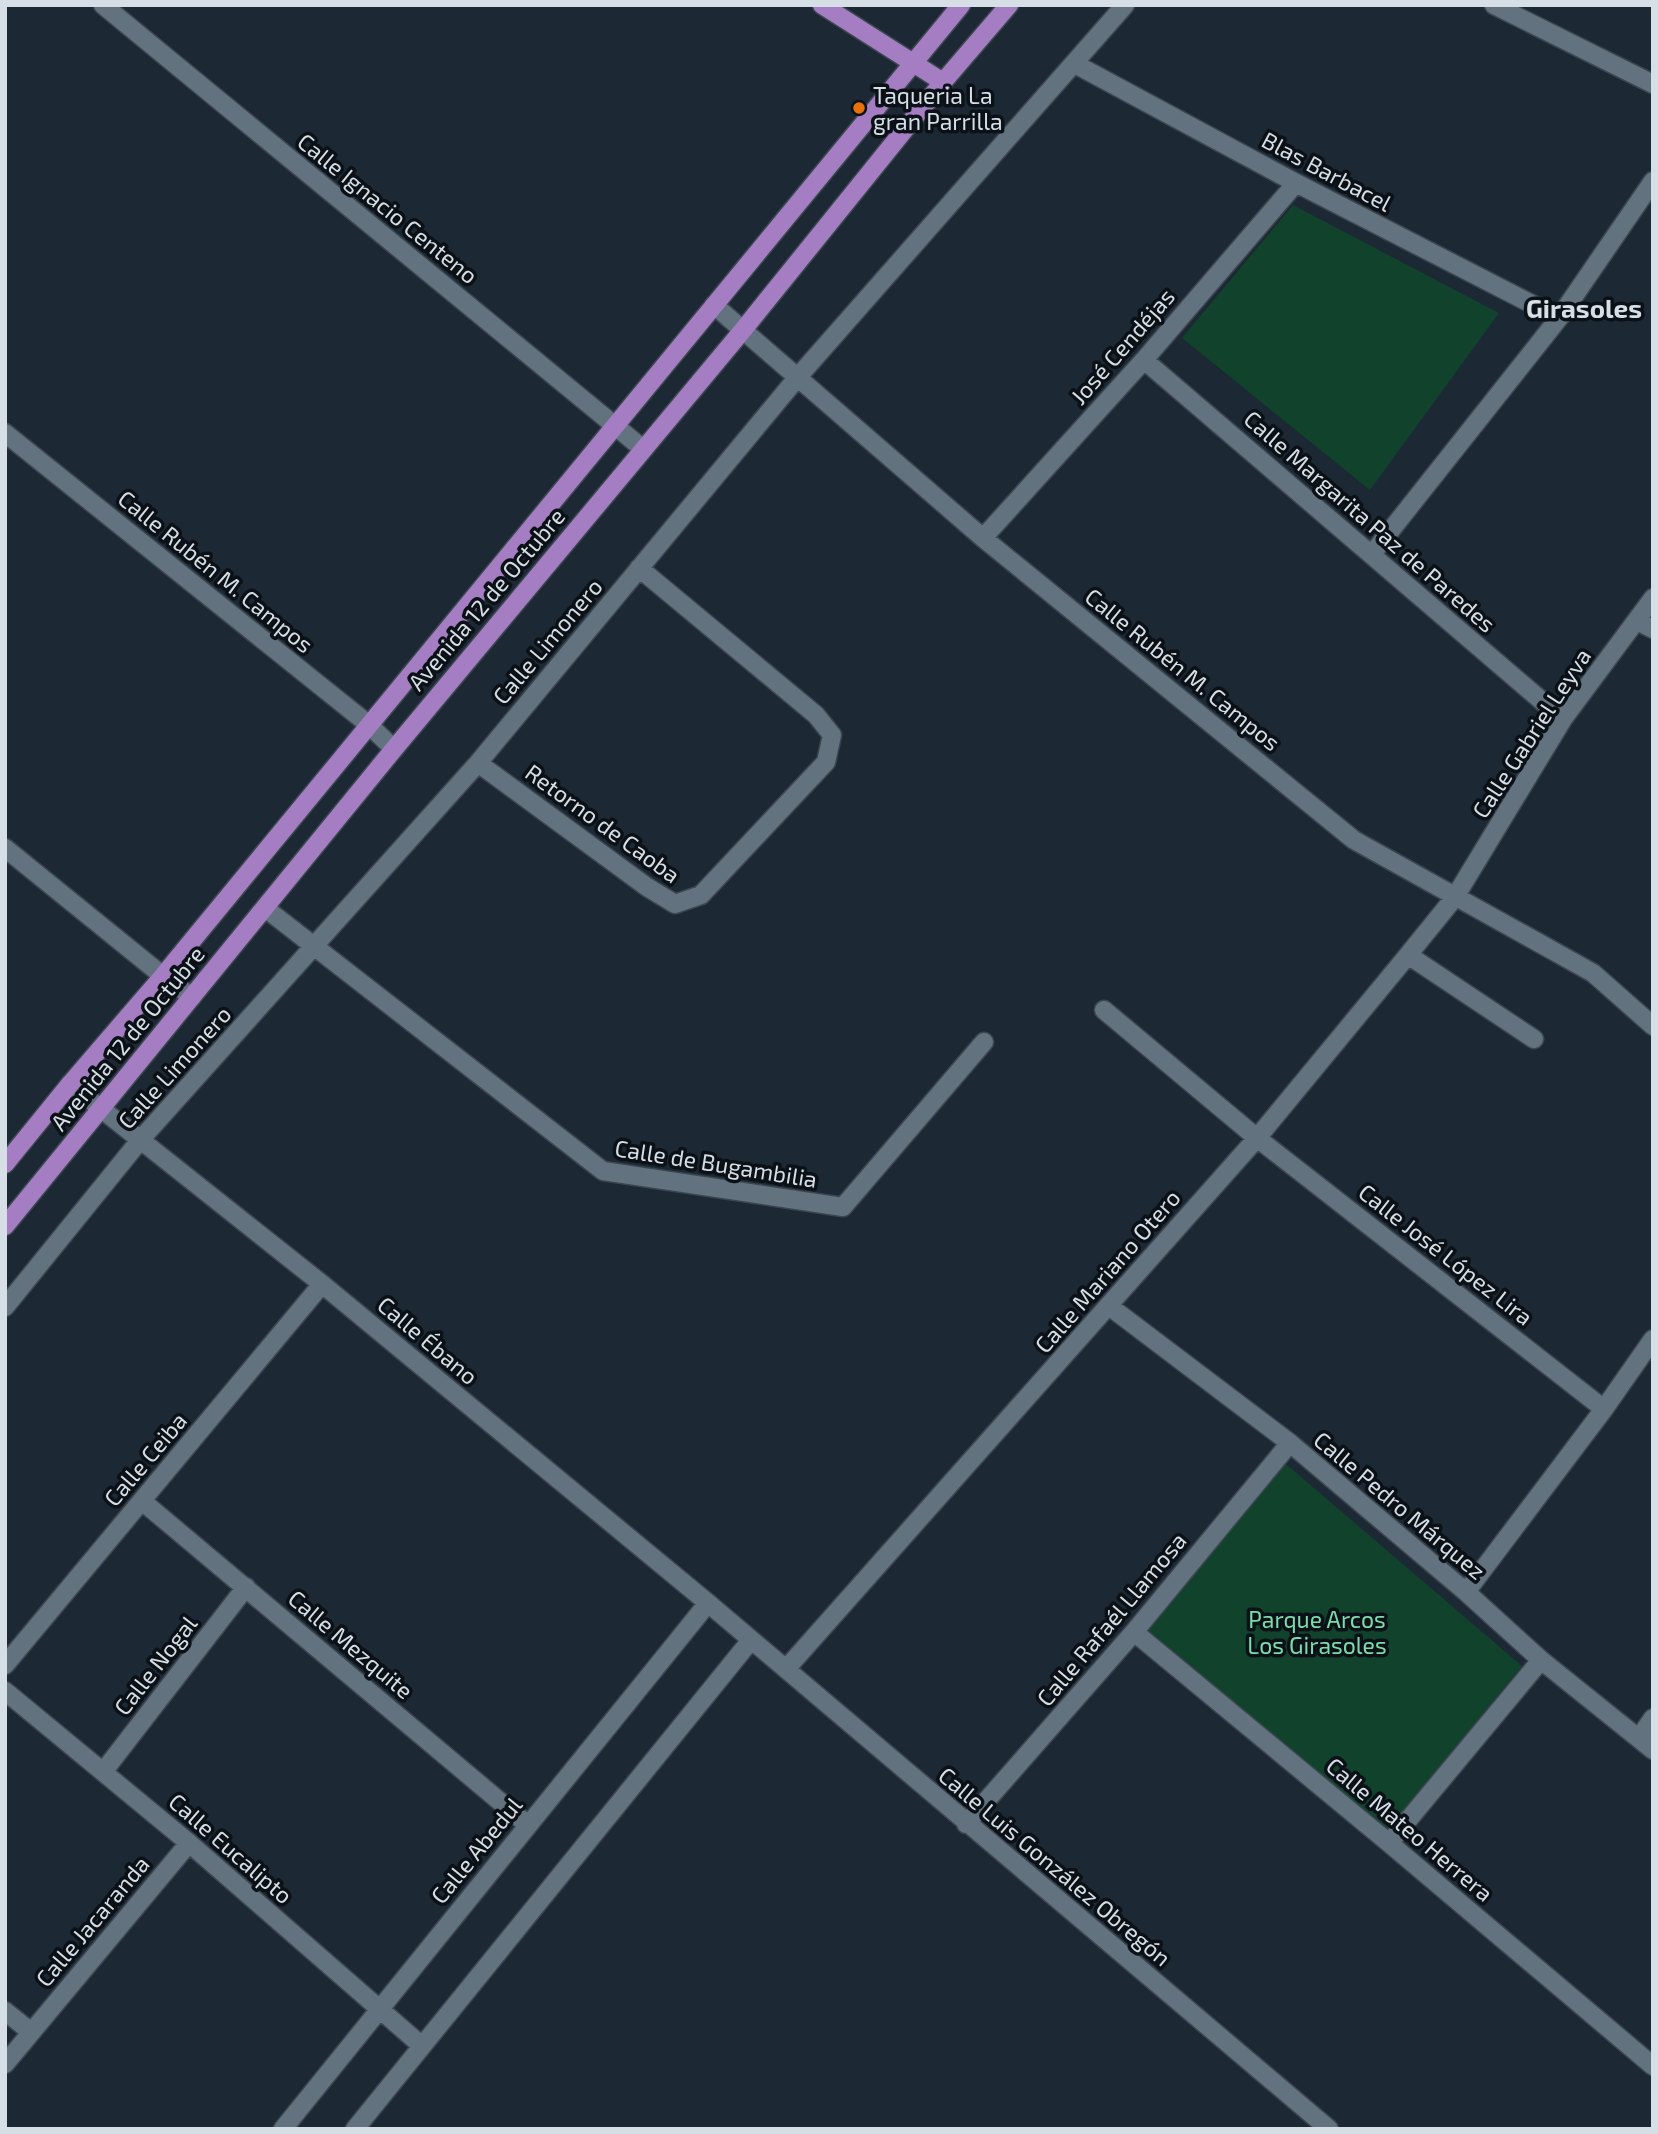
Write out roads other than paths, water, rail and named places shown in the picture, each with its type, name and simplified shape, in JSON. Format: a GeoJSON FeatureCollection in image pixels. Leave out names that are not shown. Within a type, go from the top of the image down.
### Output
{"type":"FeatureCollection","features":[{"type":"Feature","properties":{"kind":"main road"},"geometry":{"type":"LineString","coordinates":[[822,5],[943,82]]}},
{"type":"Feature","properties":{"kind":"main road","name":"Avenida 12 de Octubre"},"geometry":{"type":"LineString","coordinates":[[5,1164],[163,976],[961,5]]}},
{"type":"Feature","properties":{"kind":"main road","name":"Avenida 12 de Octubre"},"geometry":{"type":"LineString","coordinates":[[5,1226],[394,749],[1009,5]]}},
{"type":"Feature","properties":{"kind":"street","name":"Calle Ignacio Centeno"},"geometry":{"type":"LineString","coordinates":[[103,5],[642,448]]}},
{"type":"Feature","properties":{"kind":"street","name":"Calle Limonero"},"geometry":{"type":"LineString","coordinates":[[5,1307],[141,1139],[478,763],[797,378],[1125,5]]}},
{"type":"Feature","properties":{"kind":"street"},"geometry":{"type":"LineString","coordinates":[[1494,5],[1653,84]]}},
{"type":"Feature","properties":{"kind":"street","name":"Blas Barbacel"},"geometry":{"type":"LineString","coordinates":[[1075,64],[1296,183],[1559,317]]}},
{"type":"Feature","properties":{"kind":"street"},"geometry":{"type":"LineString","coordinates":[[1372,554],[1559,317],[1653,181]]}},
{"type":"Feature","properties":{"kind":"street","name":"José Cendéjas"},"geometry":{"type":"LineString","coordinates":[[983,538],[1144,360],[1296,183]]}},
{"type":"Feature","properties":{"kind":"street","name":"Calle Rubén M. Campos"},"geometry":{"type":"LineString","coordinates":[[714,305],[983,538],[1354,840],[1593,973],[1653,1026]]}},
{"type":"Feature","properties":{"kind":"street","name":"Calle Margarita Paz de Paredes"},"geometry":{"type":"LineString","coordinates":[[1144,360],[1563,719]]}},
{"type":"Feature","properties":{"kind":"street","name":"Calle Rubén M. Campos"},"geometry":{"type":"LineString","coordinates":[[5,433],[368,724],[394,749]]}},
{"type":"Feature","properties":{"kind":"street","name":"Retorno de Caoba"},"geometry":{"type":"LineString","coordinates":[[478,763],[675,904],[701,895],[826,762],[832,735],[816,715],[639,568]]}},
{"type":"Feature","properties":{"kind":"street","name":"Calle Gabriel Leyva"},"geometry":{"type":"LineString","coordinates":[[1455,897],[1563,719],[1645,625],[1653,598]]}},
{"type":"Feature","properties":{"kind":"street"},"geometry":{"type":"LineString","coordinates":[[5,848],[192,997]]}},
{"type":"Feature","properties":{"kind":"street","name":"Calle Mariano Otero"},"geometry":{"type":"LineString","coordinates":[[786,1669],[1257,1138],[1455,897]]}},
{"type":"Feature","properties":{"kind":"street"},"geometry":{"type":"LineString","coordinates":[[265,908],[315,947]]}},
{"type":"Feature","properties":{"kind":"street","name":"Calle de Bugambilia"},"geometry":{"type":"LineString","coordinates":[[315,947],[603,1171],[843,1207],[984,1042]]}},
{"type":"Feature","properties":{"kind":"street"},"geometry":{"type":"LineString","coordinates":[[1408,955],[1534,1039]]}},
{"type":"Feature","properties":{"kind":"street","name":"Calle José López Lira"},"geometry":{"type":"LineString","coordinates":[[1104,1010],[1257,1138],[1604,1409]]}},
{"type":"Feature","properties":{"kind":"street","name":"Calle Ébano"},"geometry":{"type":"LineString","coordinates":[[70,1084],[322,1284],[751,1640]]}},
{"type":"Feature","properties":{"kind":"street","name":"Calle Ceiba"},"geometry":{"type":"LineString","coordinates":[[5,1665],[322,1284]]}},
{"type":"Feature","properties":{"kind":"street","name":"Calle Pedro Márquez"},"geometry":{"type":"LineString","coordinates":[[1109,1306],[1290,1443],[1466,1592],[1541,1660],[1646,1744]]}},
{"type":"Feature","properties":{"kind":"street"},"geometry":{"type":"LineString","coordinates":[[1466,1592],[1604,1409],[1653,1339]]}},
{"type":"Feature","properties":{"kind":"street","name":"Calle Rafaél Llamosa"},"geometry":{"type":"LineString","coordinates":[[966,1824],[1134,1632],[1290,1443]]}},
{"type":"Feature","properties":{"kind":"street","name":"Calle Mezquite"},"geometry":{"type":"LineString","coordinates":[[142,1501],[528,1825]]}},
{"type":"Feature","properties":{"kind":"street","name":"Calle Nogal"},"geometry":{"type":"LineString","coordinates":[[103,1772],[246,1587]]}},
{"type":"Feature","properties":{"kind":"street","name":"Calle Abedul"},"geometry":{"type":"LineString","coordinates":[[284,2129],[708,1603]]}},
{"type":"Feature","properties":{"kind":"street","name":"Calle Mateo Herrera"},"geometry":{"type":"LineString","coordinates":[[1134,1632],[1653,2066]]}},
{"type":"Feature","properties":{"kind":"street"},"geometry":{"type":"LineString","coordinates":[[355,2129],[751,1640]]}},
{"type":"Feature","properties":{"kind":"street","name":"Calle Luis González Obregón"},"geometry":{"type":"LineString","coordinates":[[751,1640],[1329,2129]]}},
{"type":"Feature","properties":{"kind":"street"},"geometry":{"type":"LineString","coordinates":[[1389,1843],[1541,1660]]}},
{"type":"Feature","properties":{"kind":"street","name":"Calle Eucalipto"},"geometry":{"type":"LineString","coordinates":[[5,1691],[189,1843],[422,2046]]}},
{"type":"Feature","properties":{"kind":"street"},"geometry":{"type":"LineString","coordinates":[[1646,1744],[1653,1718]]}},
{"type":"Feature","properties":{"kind":"street","name":"Calle Jacaranda"},"geometry":{"type":"LineString","coordinates":[[5,2064],[189,1843]]}},
{"type":"Feature","properties":{"kind":"street"},"geometry":{"type":"LineString","coordinates":[[5,2011],[31,2032]]}},
{"type":"Feature","properties":{"kind":"place","name":"Taqueria La gran Parrilla"},"geometry":{"type":"Point","coordinates":[859,108]}},
{"type":"Feature","properties":{"kind":"district","name":"Girasoles"},"geometry":{"type":"Point","coordinates":[1584,307]}},
{"type":"Feature","properties":{"kind":"park label","name":"Parque Arcos Los Girasoles"},"geometry":{"type":"Point","coordinates":[1317,1632]}}]}
